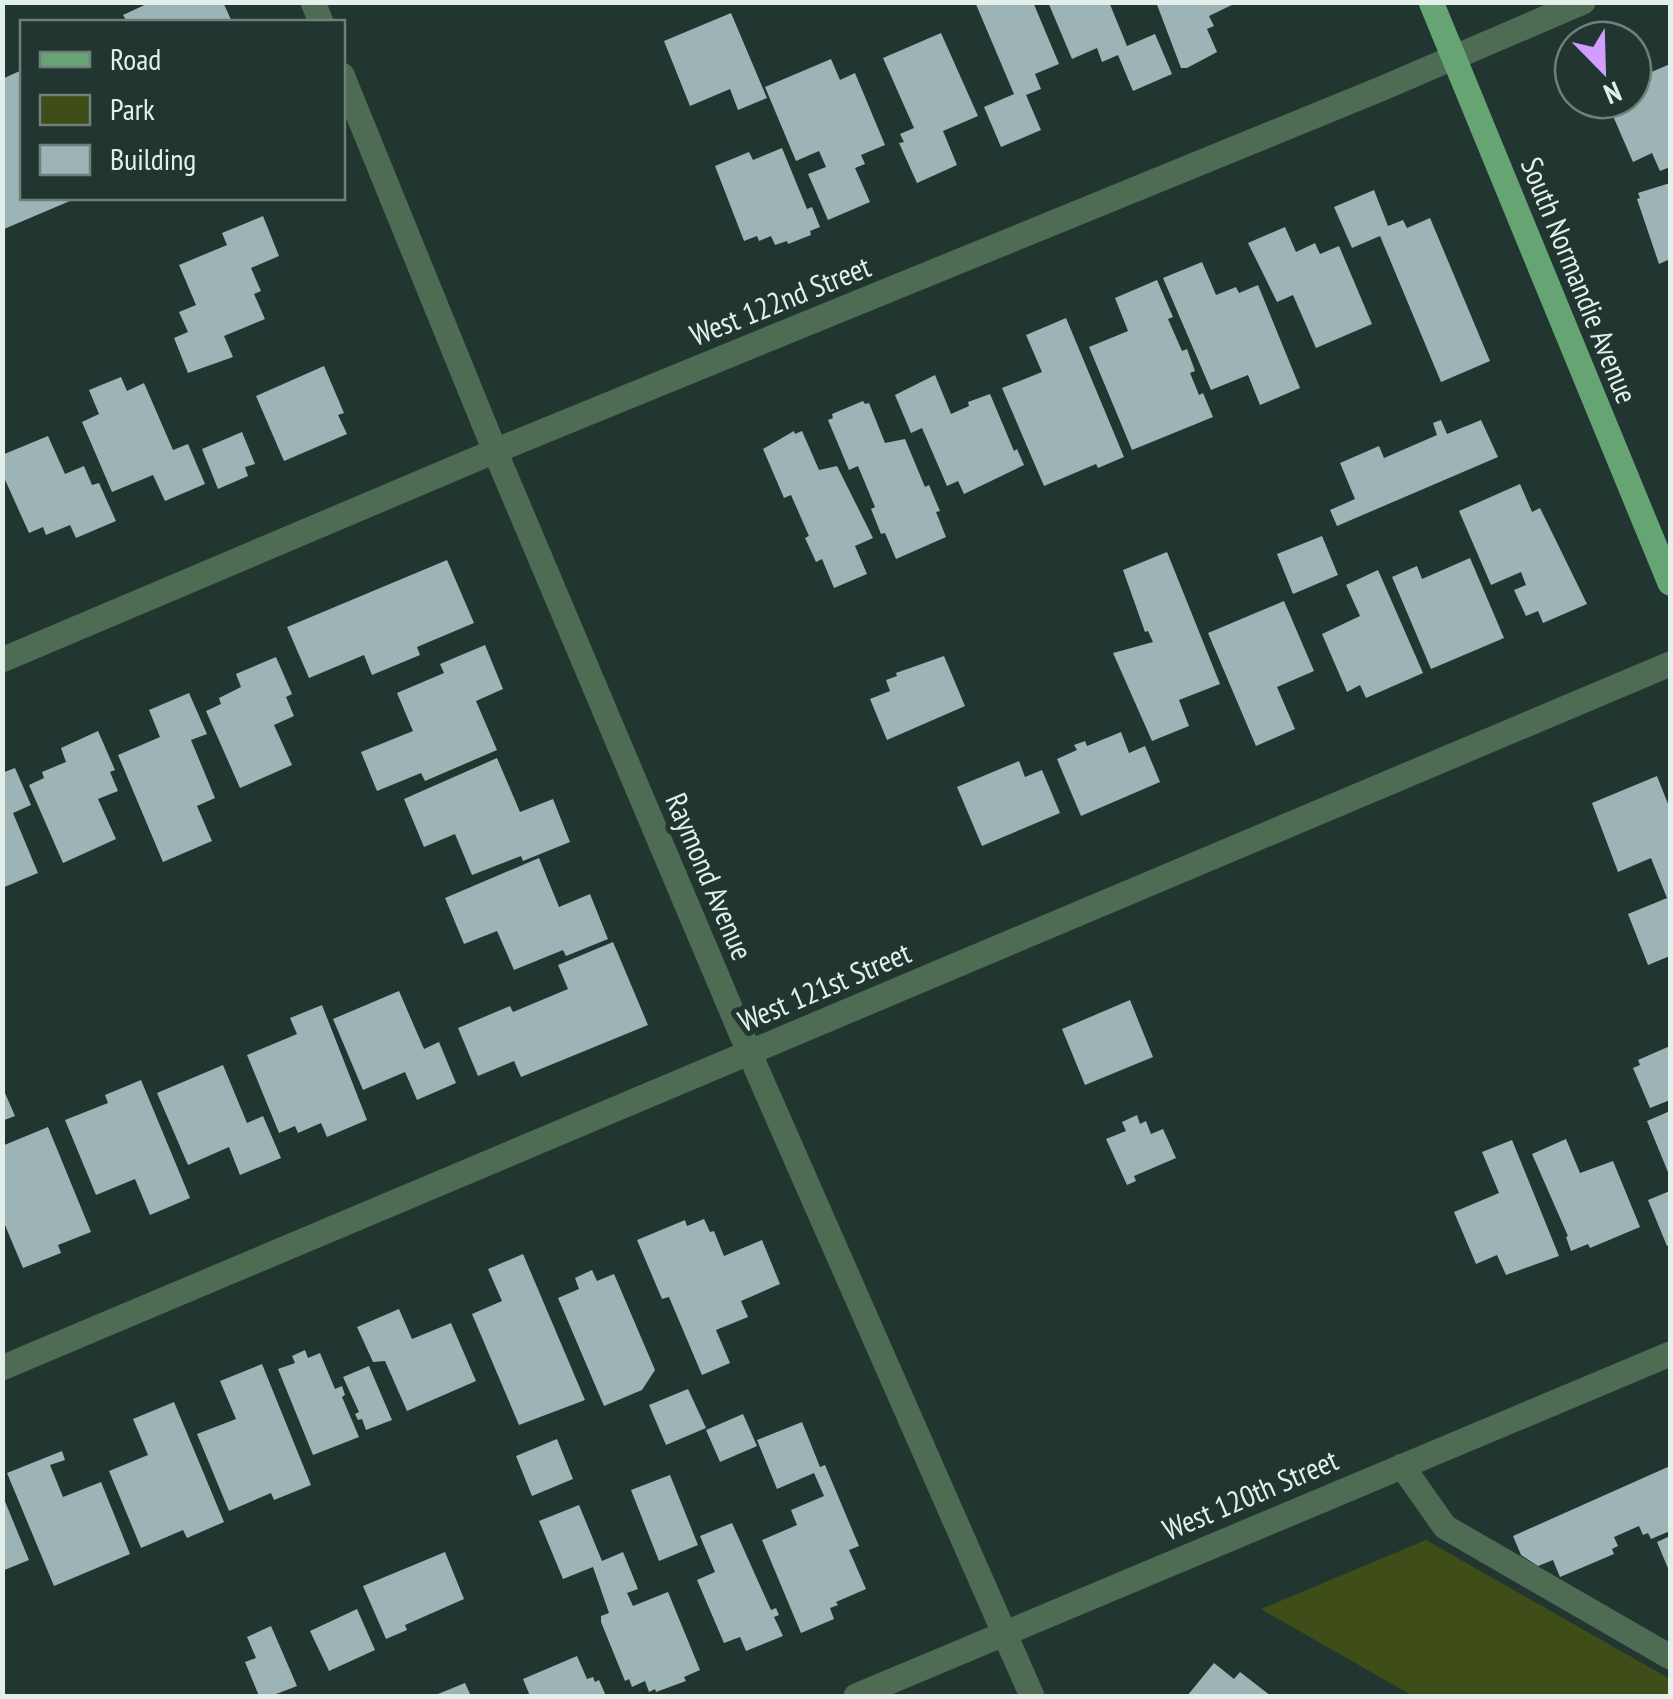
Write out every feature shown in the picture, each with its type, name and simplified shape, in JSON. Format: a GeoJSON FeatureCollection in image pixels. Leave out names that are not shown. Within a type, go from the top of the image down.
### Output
{"type":"FeatureCollection","features":[{"type":"Feature","properties":{"kind":"main road","name":"South Normandie Avenue"},"geometry":{"type":"LineString","coordinates":[[1431,2],[1670,583]]}},
{"type":"Feature","properties":{"kind":"street","name":"West 122nd Street"},"geometry":{"type":"LineString","coordinates":[[2,660],[496,451],[1454,59],[1583,2]]}},
{"type":"Feature","properties":{"kind":"street","name":"Raymond Avenue"},"geometry":{"type":"LineString","coordinates":[[345,82],[750,1052],[1032,1696]]}},
{"type":"Feature","properties":{"kind":"street","name":"West 121st Street"},"geometry":{"type":"LineString","coordinates":[[2,1368],[1670,664]]}},
{"type":"Feature","properties":{"kind":"street","name":"West 120th Street"},"geometry":{"type":"LineString","coordinates":[[856,1696],[1670,1354]]}},
{"type":"Feature","properties":{"kind":"street"},"geometry":{"type":"LineString","coordinates":[[1402,1466],[1445,1527],[1670,1658]]}},
{"type":"Feature","properties":{"kind":"green space"},"geometry":{"type":"Polygon","coordinates":[[[1426,1540],[1670,1679],[1670,1696],[1413,1696],[1261,1609],[1426,1540]]]}},
{"type":"Feature","properties":{"kind":"building"},"geometry":{"type":"Polygon","coordinates":[[[151,2],[223,2],[231,20],[126,20],[123,15],[151,2]]]}},
{"type":"Feature","properties":{"kind":"building"},"geometry":{"type":"Polygon","coordinates":[[[975,2],[1033,2],[1059,64],[1035,74],[1041,89],[1026,95],[1041,130],[1001,147],[984,107],[1014,94],[975,2]]]}},
{"type":"Feature","properties":{"kind":"building"},"geometry":{"type":"Polygon","coordinates":[[[1048,2],[1109,2],[1127,46],[1155,34],[1172,74],[1133,91],[1118,55],[1102,62],[1097,48],[1072,59],[1048,2]]]}},
{"type":"Feature","properties":{"kind":"building"},"geometry":{"type":"Polygon","coordinates":[[[1156,2],[1238,2],[1209,16],[1214,26],[1207,29],[1217,52],[1181,68],[1156,2]]]}},
{"type":"Feature","properties":{"kind":"building"},"geometry":{"type":"Polygon","coordinates":[[[731,13],[767,98],[738,110],[730,89],[690,106],[664,41],[731,13]]]}},
{"type":"Feature","properties":{"kind":"building"},"geometry":{"type":"Polygon","coordinates":[[[941,33],[978,116],[943,131],[957,165],[917,183],[899,143],[904,142],[900,134],[914,128],[883,58],[941,33]]]}},
{"type":"Feature","properties":{"kind":"building"},"geometry":{"type":"Polygon","coordinates":[[[831,59],[840,80],[855,73],[885,145],[861,155],[865,164],[855,168],[870,202],[828,220],[808,174],[826,167],[819,151],[796,161],[765,87],[831,59]]]}},
{"type":"Feature","properties":{"kind":"building"},"geometry":{"type":"Polygon","coordinates":[[[1670,64],[1670,167],[1660,171],[1652,153],[1633,162],[1615,120],[1653,120],[1653,71],[1670,64]]]}},
{"type":"Feature","properties":{"kind":"building"},"geometry":{"type":"Polygon","coordinates":[[[20,71],[20,200],[72,200],[4,229],[2,79],[20,71]]]}},
{"type":"Feature","properties":{"kind":"building"},"geometry":{"type":"Polygon","coordinates":[[[782,148],[807,209],[812,207],[820,227],[788,244],[787,241],[775,245],[771,236],[744,241],[715,166],[749,152],[753,160],[782,148]]]}},
{"type":"Feature","properties":{"kind":"building"},"geometry":{"type":"Polygon","coordinates":[[[1670,183],[1670,259],[1659,264],[1637,199],[1638,193],[1670,183]]]}},
{"type":"Feature","properties":{"kind":"building"},"geometry":{"type":"Polygon","coordinates":[[[1374,190],[1388,226],[1403,220],[1407,228],[1430,218],[1490,361],[1441,382],[1380,236],[1352,248],[1334,207],[1374,190]]]}},
{"type":"Feature","properties":{"kind":"building"},"geometry":{"type":"Polygon","coordinates":[[[263,216],[279,256],[251,268],[261,291],[254,294],[265,319],[224,336],[233,357],[188,373],[174,338],[188,332],[179,312],[196,305],[179,265],[227,245],[222,233],[263,216]]]}},
{"type":"Feature","properties":{"kind":"building"},"geometry":{"type":"Polygon","coordinates":[[[1285,227],[1296,252],[1315,243],[1320,254],[1339,246],[1372,324],[1316,348],[1293,295],[1277,302],[1248,243],[1285,227]]]}},
{"type":"Feature","properties":{"kind":"building"},"geometry":{"type":"Polygon","coordinates":[[[1202,262],[1216,295],[1236,287],[1239,293],[1258,285],[1300,388],[1260,405],[1248,375],[1211,390],[1163,278],[1202,262]]]}},
{"type":"Feature","properties":{"kind":"building"},"geometry":{"type":"Polygon","coordinates":[[[1157,280],[1173,317],[1168,319],[1182,351],[1187,349],[1195,371],[1190,373],[1213,417],[1132,450],[1089,347],[1128,331],[1115,298],[1157,280]]]}},
{"type":"Feature","properties":{"kind":"building"},"geometry":{"type":"Polygon","coordinates":[[[1066,318],[1124,457],[1044,486],[1002,388],[1042,372],[1026,335],[1066,318]]]}},
{"type":"Feature","properties":{"kind":"building"},"geometry":{"type":"Polygon","coordinates":[[[324,366],[344,413],[338,415],[347,434],[284,461],[256,396],[324,366]]]}},
{"type":"Feature","properties":{"kind":"building"},"geometry":{"type":"Polygon","coordinates":[[[935,375],[951,414],[990,394],[1024,465],[964,494],[958,481],[947,486],[922,428],[911,433],[895,395],[935,375]]]}},
{"type":"Feature","properties":{"kind":"building"},"geometry":{"type":"Polygon","coordinates":[[[121,377],[127,391],[144,383],[173,450],[188,444],[205,484],[165,501],[153,475],[112,492],[82,422],[99,414],[89,390],[121,377]]]}},
{"type":"Feature","properties":{"kind":"building"},"geometry":{"type":"Polygon","coordinates":[[[863,401],[869,403],[885,443],[905,439],[940,511],[936,512],[946,537],[896,559],[885,533],[881,534],[858,466],[849,470],[828,420],[833,418],[832,414],[863,401]]]}},
{"type":"Feature","properties":{"kind":"building"},"geometry":{"type":"Polygon","coordinates":[[[1441,420],[1447,434],[1481,420],[1498,457],[1337,526],[1330,510],[1355,499],[1340,463],[1379,446],[1384,458],[1437,435],[1433,423],[1441,420]]]}},
{"type":"Feature","properties":{"kind":"building"},"geometry":{"type":"Polygon","coordinates":[[[794,431],[802,431],[819,470],[837,466],[873,538],[855,546],[867,574],[834,588],[822,559],[816,562],[791,495],[784,498],[763,449],[794,431]]]}},
{"type":"Feature","properties":{"kind":"building"},"geometry":{"type":"Polygon","coordinates":[[[242,432],[255,464],[245,467],[248,476],[218,489],[202,449],[242,432]]]}},
{"type":"Feature","properties":{"kind":"building"},"geometry":{"type":"Polygon","coordinates":[[[48,436],[65,474],[84,466],[92,485],[99,483],[116,521],[76,538],[70,525],[46,535],[43,527],[29,533],[2,473],[2,455],[48,436]]]}},
{"type":"Feature","properties":{"kind":"building"},"geometry":{"type":"Polygon","coordinates":[[[1520,484],[1532,512],[1540,508],[1587,604],[1543,623],[1538,611],[1526,616],[1514,590],[1526,585],[1521,572],[1491,585],[1459,511],[1520,484]]]}},
{"type":"Feature","properties":{"kind":"building"},"geometry":{"type":"Polygon","coordinates":[[[1322,536],[1338,575],[1293,594],[1277,554],[1322,536]]]}},
{"type":"Feature","properties":{"kind":"building"},"geometry":{"type":"Polygon","coordinates":[[[1167,552],[1220,684],[1179,700],[1189,726],[1152,741],[1113,653],[1153,642],[1145,632],[1123,570],[1167,552]]]}},
{"type":"Feature","properties":{"kind":"building"},"geometry":{"type":"Polygon","coordinates":[[[1470,558],[1504,638],[1431,669],[1392,577],[1417,566],[1422,579],[1470,558]]]}},
{"type":"Feature","properties":{"kind":"building"},"geometry":{"type":"Polygon","coordinates":[[[447,560],[474,623],[417,647],[420,655],[372,675],[364,655],[309,678],[287,627],[447,560]]]}},
{"type":"Feature","properties":{"kind":"building"},"geometry":{"type":"Polygon","coordinates":[[[1378,570],[1423,673],[1366,698],[1360,685],[1347,692],[1322,634],[1360,616],[1346,585],[1378,570]]]}},
{"type":"Feature","properties":{"kind":"building"},"geometry":{"type":"Polygon","coordinates":[[[1284,601],[1314,671],[1277,687],[1295,729],[1256,746],[1208,633],[1284,601]]]}},
{"type":"Feature","properties":{"kind":"building"},"geometry":{"type":"Polygon","coordinates":[[[485,645],[503,689],[476,701],[497,750],[425,781],[421,773],[377,791],[361,752],[413,731],[397,693],[444,673],[440,664],[485,645]]]}},
{"type":"Feature","properties":{"kind":"building"},"geometry":{"type":"Polygon","coordinates":[[[944,656],[965,706],[887,740],[870,699],[890,691],[886,680],[897,676],[896,673],[944,656]]]}},
{"type":"Feature","properties":{"kind":"building"},"geometry":{"type":"Polygon","coordinates":[[[276,657],[292,694],[286,697],[294,716],[274,725],[292,765],[240,788],[206,711],[221,704],[219,698],[241,687],[236,674],[276,657]]]}},
{"type":"Feature","properties":{"kind":"building"},"geometry":{"type":"Polygon","coordinates":[[[189,693],[207,734],[191,740],[215,798],[197,806],[212,841],[163,862],[118,755],[160,737],[149,710],[189,693]]]}},
{"type":"Feature","properties":{"kind":"building"},"geometry":{"type":"Polygon","coordinates":[[[98,731],[115,770],[110,772],[118,791],[98,799],[116,839],[63,863],[29,785],[44,778],[42,772],[66,762],[61,748],[98,731]]]}},
{"type":"Feature","properties":{"kind":"building"},"geometry":{"type":"Polygon","coordinates":[[[1121,732],[1129,753],[1145,746],[1160,782],[1081,816],[1057,759],[1077,750],[1074,745],[1085,741],[1087,746],[1121,732]]]}},
{"type":"Feature","properties":{"kind":"building"},"geometry":{"type":"Polygon","coordinates":[[[497,758],[520,812],[553,799],[570,842],[523,861],[521,856],[472,875],[455,834],[424,847],[404,799],[497,758]]]}},
{"type":"Feature","properties":{"kind":"building"},"geometry":{"type":"Polygon","coordinates":[[[1019,761],[1025,777],[1042,770],[1060,813],[982,846],[957,787],[1019,761]]]}},
{"type":"Feature","properties":{"kind":"building"},"geometry":{"type":"Polygon","coordinates":[[[15,768],[31,805],[13,813],[38,873],[2,888],[2,773],[15,768]]]}},
{"type":"Feature","properties":{"kind":"building"},"geometry":{"type":"Polygon","coordinates":[[[1657,776],[1670,809],[1670,956],[1648,965],[1628,914],[1667,898],[1651,858],[1618,872],[1592,803],[1657,776]]]}},
{"type":"Feature","properties":{"kind":"building"},"geometry":{"type":"Polygon","coordinates":[[[539,858],[559,907],[590,894],[608,939],[566,956],[563,950],[514,970],[497,931],[464,944],[445,898],[539,858]]]}},
{"type":"Feature","properties":{"kind":"building"},"geometry":{"type":"Polygon","coordinates":[[[613,942],[648,1025],[521,1077],[514,1061],[478,1076],[458,1028],[510,1006],[513,1012],[568,989],[558,965],[613,942]]]}},
{"type":"Feature","properties":{"kind":"building"},"geometry":{"type":"Polygon","coordinates":[[[399,991],[424,1049],[439,1042],[456,1083],[417,1100],[405,1072],[363,1090],[333,1019],[399,991]]]}},
{"type":"Feature","properties":{"kind":"building"},"geometry":{"type":"Polygon","coordinates":[[[1130,1000],[1153,1057],[1085,1085],[1062,1029],[1130,1000]]]}},
{"type":"Feature","properties":{"kind":"building"},"geometry":{"type":"Polygon","coordinates":[[[322,1005],[367,1120],[327,1137],[321,1123],[298,1133],[295,1126],[279,1133],[247,1055],[297,1034],[290,1018],[322,1005]]]}},
{"type":"Feature","properties":{"kind":"building"},"geometry":{"type":"Polygon","coordinates":[[[1670,1046],[1670,1100],[1650,1108],[1633,1068],[1640,1065],[1638,1060],[1670,1046]]]}},
{"type":"Feature","properties":{"kind":"building"},"geometry":{"type":"Polygon","coordinates":[[[223,1065],[247,1123],[263,1116],[281,1158],[240,1175],[229,1147],[188,1165],[157,1093],[223,1065]]]}},
{"type":"Feature","properties":{"kind":"building"},"geometry":{"type":"Polygon","coordinates":[[[141,1080],[190,1198],[150,1215],[135,1179],[96,1195],[65,1120],[108,1103],[105,1095],[141,1080]]]}},
{"type":"Feature","properties":{"kind":"building"},"geometry":{"type":"Polygon","coordinates":[[[2,1086],[15,1116],[2,1121],[2,1086]]]}},
{"type":"Feature","properties":{"kind":"building"},"geometry":{"type":"Polygon","coordinates":[[[1670,1111],[1670,1177],[1647,1121],[1670,1111]]]}},
{"type":"Feature","properties":{"kind":"building"},"geometry":{"type":"Polygon","coordinates":[[[1137,1115],[1140,1124],[1146,1121],[1151,1134],[1163,1129],[1176,1158],[1134,1176],[1136,1181],[1127,1185],[1106,1139],[1126,1131],[1122,1122],[1137,1115]]]}},
{"type":"Feature","properties":{"kind":"building"},"geometry":{"type":"Polygon","coordinates":[[[48,1127],[91,1232],[58,1245],[61,1253],[23,1268],[2,1218],[2,1146],[48,1127]]]}},
{"type":"Feature","properties":{"kind":"building"},"geometry":{"type":"Polygon","coordinates":[[[1566,1139],[1580,1173],[1613,1161],[1640,1227],[1590,1248],[1588,1244],[1571,1251],[1532,1154],[1566,1139]]]}},
{"type":"Feature","properties":{"kind":"building"},"geometry":{"type":"Polygon","coordinates":[[[1512,1140],[1559,1256],[1506,1275],[1497,1255],[1476,1264],[1454,1212],[1499,1193],[1482,1152],[1512,1140]]]}},
{"type":"Feature","properties":{"kind":"building"},"geometry":{"type":"Polygon","coordinates":[[[1670,1191],[1670,1244],[1667,1246],[1648,1200],[1670,1191]]]}},
{"type":"Feature","properties":{"kind":"building"},"geometry":{"type":"Polygon","coordinates":[[[704,1219],[710,1232],[714,1231],[724,1256],[762,1240],[780,1284],[741,1301],[748,1317],[716,1330],[730,1363],[702,1375],[669,1297],[662,1299],[637,1240],[685,1220],[687,1226],[704,1219]]]}},
{"type":"Feature","properties":{"kind":"building"},"geometry":{"type":"Polygon","coordinates":[[[523,1254],[585,1400],[519,1425],[472,1314],[502,1301],[488,1269],[523,1254]]]}},
{"type":"Feature","properties":{"kind":"building"},"geometry":{"type":"Polygon","coordinates":[[[592,1270],[597,1281],[614,1274],[655,1370],[642,1390],[604,1406],[558,1298],[579,1289],[575,1278],[592,1270]]]}},
{"type":"Feature","properties":{"kind":"building"},"geometry":{"type":"Polygon","coordinates":[[[399,1309],[412,1339],[451,1323],[476,1381],[407,1411],[385,1361],[373,1362],[357,1327],[399,1309]]]}},
{"type":"Feature","properties":{"kind":"building"},"geometry":{"type":"Polygon","coordinates":[[[305,1350],[308,1358],[320,1353],[335,1389],[342,1386],[342,1397],[359,1437],[313,1455],[278,1369],[295,1363],[292,1356],[305,1350]]]}},
{"type":"Feature","properties":{"kind":"building"},"geometry":{"type":"Polygon","coordinates":[[[262,1364],[311,1485],[274,1500],[271,1493],[229,1511],[197,1434],[236,1419],[220,1381],[262,1364]]]}},
{"type":"Feature","properties":{"kind":"building"},"geometry":{"type":"Polygon","coordinates":[[[369,1366],[392,1420],[366,1430],[355,1414],[359,1412],[343,1377],[369,1366]]]}},
{"type":"Feature","properties":{"kind":"building"},"geometry":{"type":"Polygon","coordinates":[[[688,1389],[706,1428],[666,1445],[649,1405],[688,1389]]]}},
{"type":"Feature","properties":{"kind":"building"},"geometry":{"type":"Polygon","coordinates":[[[174,1402],[224,1522],[187,1538],[183,1530],[141,1548],[109,1471],[148,1455],[133,1419],[174,1402]]]}},
{"type":"Feature","properties":{"kind":"building"},"geometry":{"type":"Polygon","coordinates":[[[743,1414],[757,1446],[720,1462],[706,1430],[743,1414]]]}},
{"type":"Feature","properties":{"kind":"building"},"geometry":{"type":"Polygon","coordinates":[[[802,1422],[859,1546],[849,1550],[866,1589],[836,1602],[838,1605],[830,1608],[834,1619],[801,1633],[762,1540],[797,1525],[791,1510],[824,1496],[814,1473],[777,1489],[757,1440],[802,1422]]]}},
{"type":"Feature","properties":{"kind":"building"},"geometry":{"type":"Polygon","coordinates":[[[557,1439],[573,1479],[532,1496],[516,1456],[557,1439]]]}},
{"type":"Feature","properties":{"kind":"building"},"geometry":{"type":"Polygon","coordinates":[[[62,1451],[65,1460],[50,1465],[63,1497],[101,1482],[130,1554],[54,1586],[7,1473],[62,1451]]]}},
{"type":"Feature","properties":{"kind":"building"},"geometry":{"type":"Polygon","coordinates":[[[1670,1466],[1670,1531],[1651,1539],[1648,1533],[1643,1535],[1639,1526],[1614,1537],[1618,1546],[1612,1549],[1614,1554],[1560,1577],[1553,1560],[1538,1566],[1521,1555],[1513,1536],[1670,1466]]]}},
{"type":"Feature","properties":{"kind":"building"},"geometry":{"type":"Polygon","coordinates":[[[670,1475],[698,1545],[659,1561],[631,1490],[670,1475]]]}},
{"type":"Feature","properties":{"kind":"building"},"geometry":{"type":"Polygon","coordinates":[[[2,1494],[29,1560],[2,1571],[2,1494]]]}},
{"type":"Feature","properties":{"kind":"building"},"geometry":{"type":"Polygon","coordinates":[[[579,1505],[602,1561],[623,1552],[638,1589],[627,1593],[633,1606],[668,1592],[700,1670],[684,1677],[686,1681],[649,1692],[645,1681],[632,1687],[629,1679],[625,1681],[601,1622],[601,1616],[609,1613],[593,1567],[563,1579],[539,1521],[579,1505]]]}},
{"type":"Feature","properties":{"kind":"building"},"geometry":{"type":"Polygon","coordinates":[[[732,1523],[771,1610],[776,1608],[779,1615],[774,1617],[783,1636],[746,1651],[740,1637],[724,1643],[697,1580],[715,1572],[700,1536],[732,1523]]]}},
{"type":"Feature","properties":{"kind":"building"},"geometry":{"type":"Polygon","coordinates":[[[1670,1536],[1670,1573],[1657,1542],[1670,1536]]]}},
{"type":"Feature","properties":{"kind":"building"},"geometry":{"type":"Polygon","coordinates":[[[445,1552],[464,1599],[405,1625],[407,1630],[386,1639],[363,1586],[445,1552]]]}},
{"type":"Feature","properties":{"kind":"building"},"geometry":{"type":"Polygon","coordinates":[[[357,1609],[375,1650],[329,1671],[310,1631],[357,1609]]]}},
{"type":"Feature","properties":{"kind":"building"},"geometry":{"type":"Polygon","coordinates":[[[271,1626],[297,1686],[271,1696],[259,1696],[245,1662],[256,1658],[247,1637],[271,1626]]]}},
{"type":"Feature","properties":{"kind":"building"},"geometry":{"type":"Polygon","coordinates":[[[577,1656],[587,1679],[599,1680],[606,1696],[530,1696],[523,1679],[577,1656]]]}},
{"type":"Feature","properties":{"kind":"building"},"geometry":{"type":"Polygon","coordinates":[[[1214,1663],[1234,1679],[1240,1672],[1271,1696],[1187,1696],[1214,1663]]]}},
{"type":"Feature","properties":{"kind":"building"},"geometry":{"type":"Polygon","coordinates":[[[465,1683],[471,1696],[433,1696],[465,1683]]]}}]}
